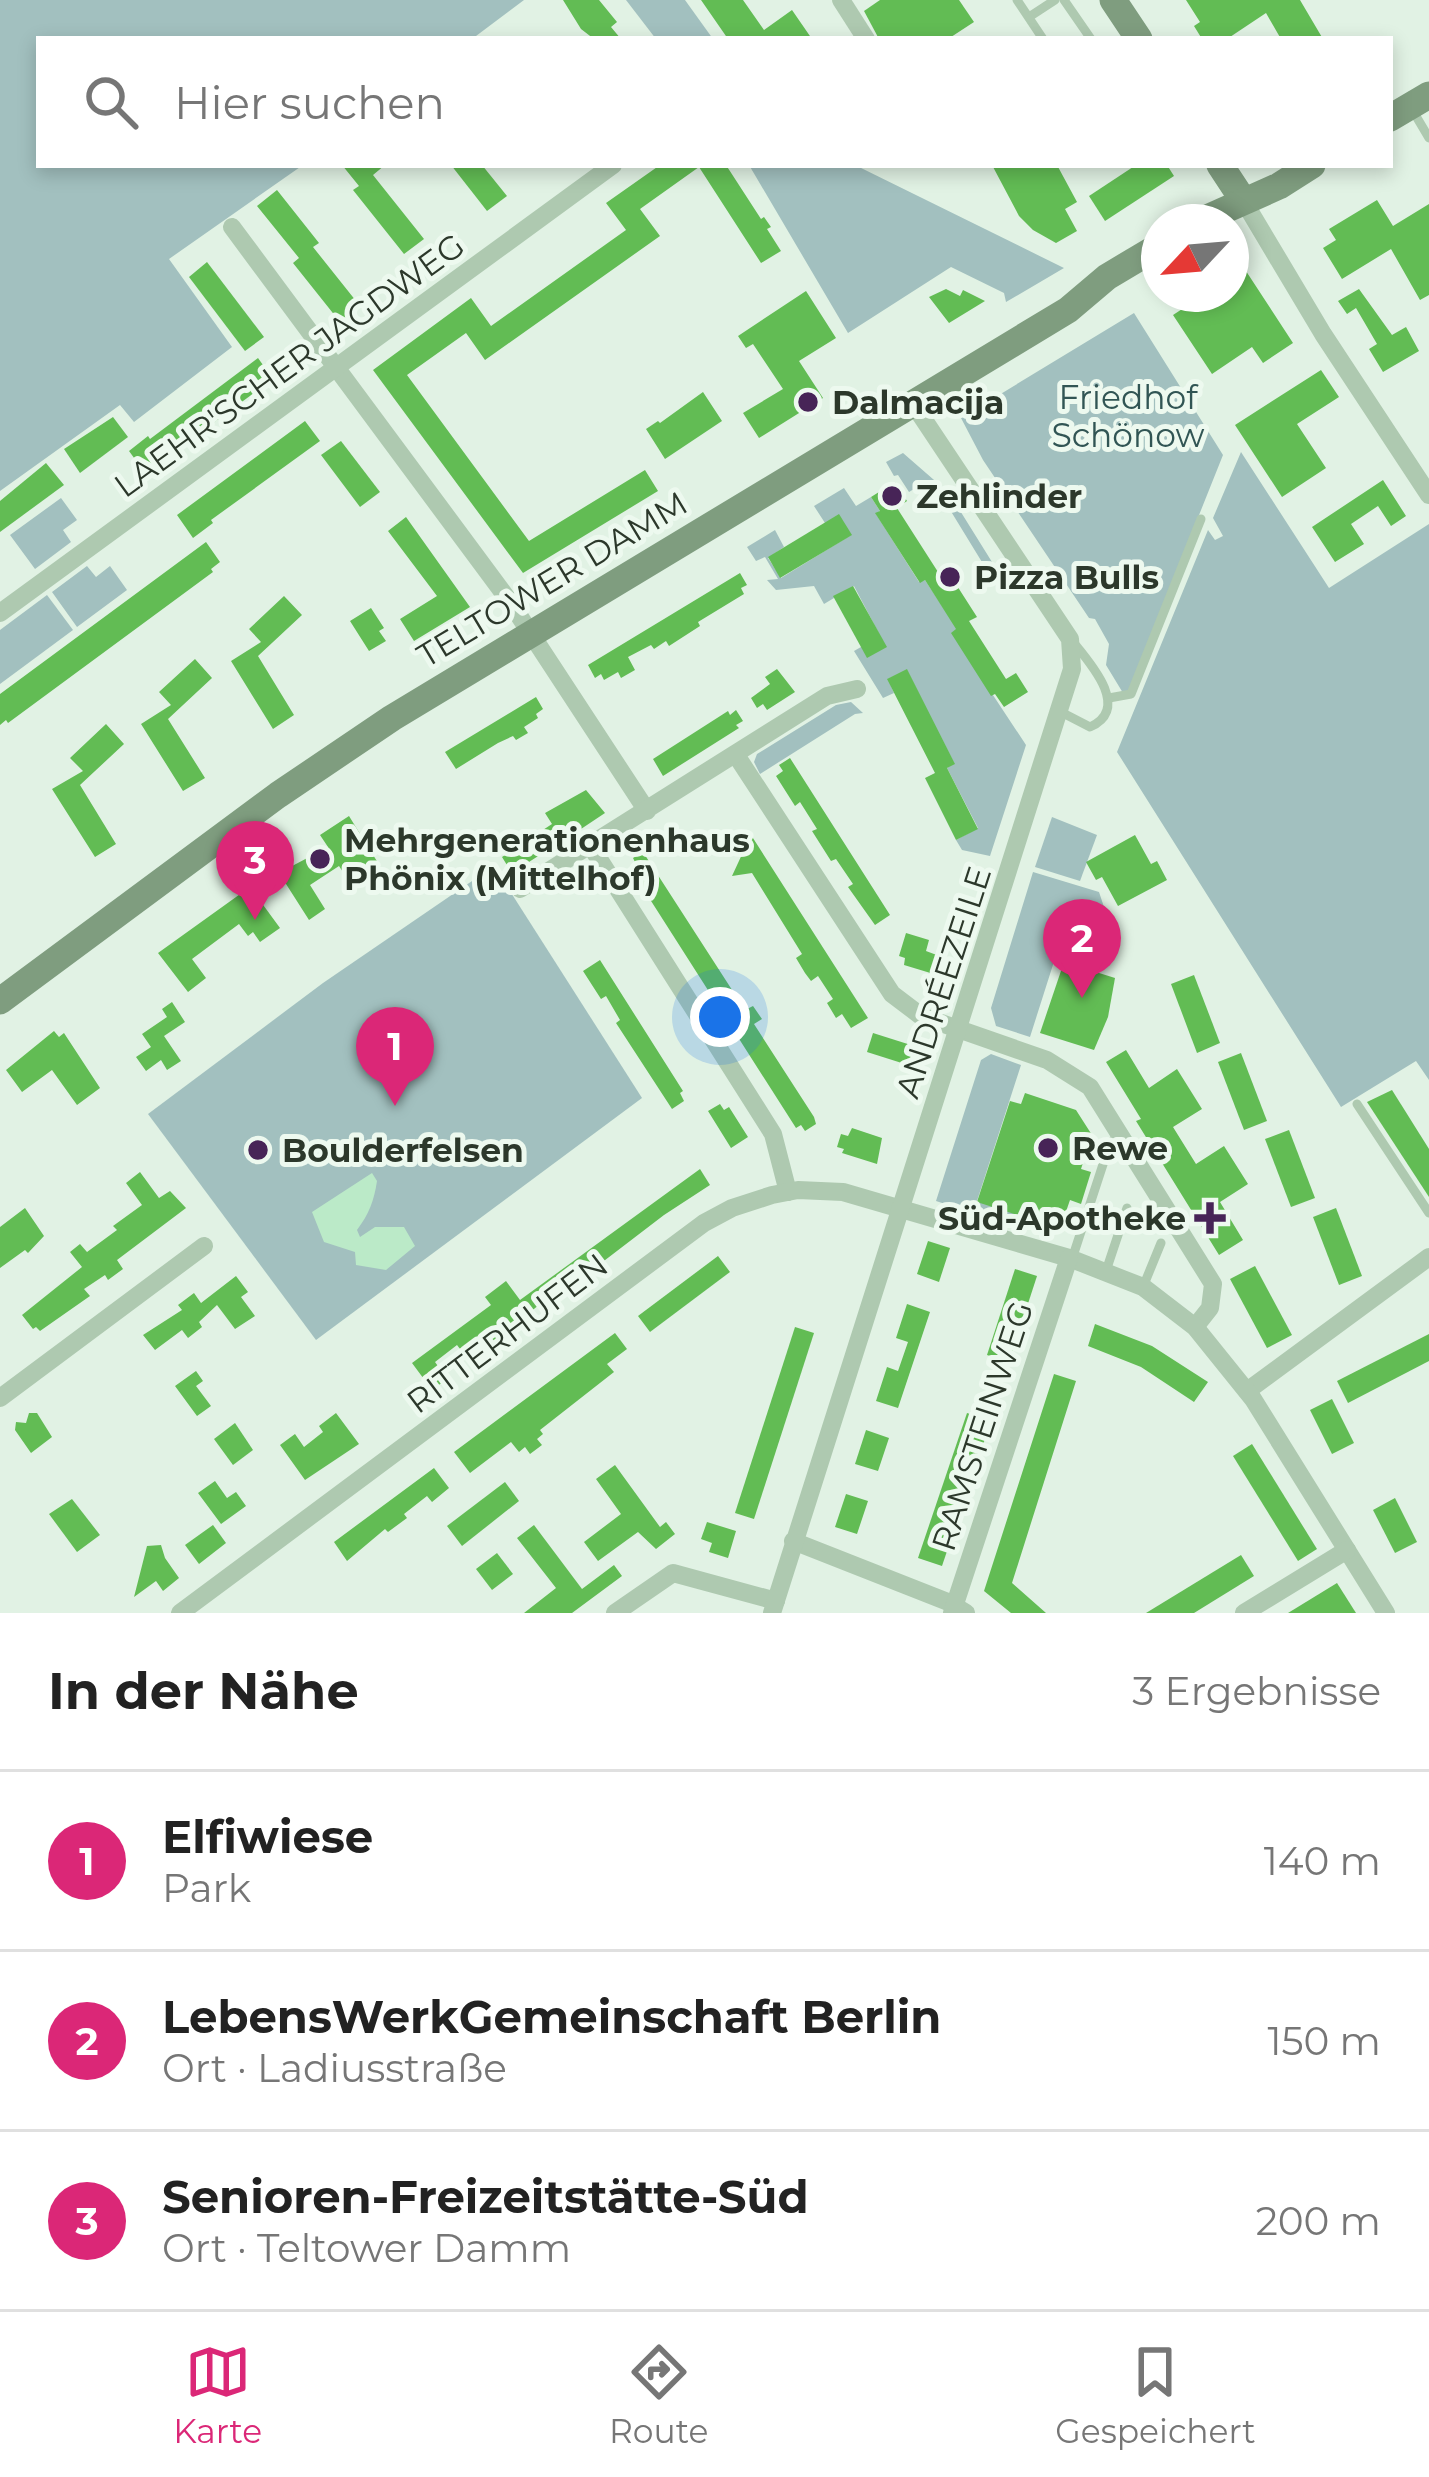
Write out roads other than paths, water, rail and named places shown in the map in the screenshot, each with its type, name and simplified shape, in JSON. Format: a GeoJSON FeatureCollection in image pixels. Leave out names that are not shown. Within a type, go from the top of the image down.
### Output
{"type":"FeatureCollection","features":[{"type":"Feature","properties":{"kind":"main road"},"geometry":{"type":"LineString","coordinates":[[1113,0],[1136,36]]}},
{"type":"Feature","properties":{"kind":"main road"},"geometry":{"type":"LineString","coordinates":[[1222,168],[1243,200]]}},
{"type":"Feature","properties":{"kind":"main road"},"geometry":{"type":"LineString","coordinates":[[1235,204],[1307,168]]}},
{"type":"Feature","properties":{"kind":"main road","name":"TELTOWER DAMM"},"geometry":{"type":"LineString","coordinates":[[0,1001],[293,784],[1068,310],[1141,256]]}},
{"type":"Feature","properties":{"kind":"street"},"geometry":{"type":"LineString","coordinates":[[841,0],[864,36]]}},
{"type":"Feature","properties":{"kind":"street","name":"LAEHR'SCHER JAGDWEG"},"geometry":{"type":"LineString","coordinates":[[0,614],[609,168]]}},
{"type":"Feature","properties":{"kind":"street"},"geometry":{"type":"LineString","coordinates":[[1243,200],[1323,334],[1429,494]]}},
{"type":"Feature","properties":{"kind":"street"},"geometry":{"type":"LineString","coordinates":[[232,227],[532,634],[647,811]]}},
{"type":"Feature","properties":{"kind":"street"},"geometry":{"type":"LineString","coordinates":[[912,402],[1070,639]]}},
{"type":"Feature","properties":{"kind":"street","name":"ANDRÉEZEILE"},"geometry":{"type":"LineString","coordinates":[[774,1607],[1059,711],[1072,668],[1070,639]]}},
{"type":"Feature","properties":{"kind":"street"},"geometry":{"type":"LineString","coordinates":[[520,889],[827,697],[857,689]]}},
{"type":"Feature","properties":{"kind":"street"},"geometry":{"type":"LineString","coordinates":[[736,755],[884,985],[921,1016],[1047,1060],[1079,1078],[1095,1094],[1214,1284],[1210,1309],[1195,1327]]}},
{"type":"Feature","properties":{"kind":"street"},"geometry":{"type":"LineString","coordinates":[[592,848],[773,1134],[788,1192]]}},
{"type":"Feature","properties":{"kind":"street","name":"RITTERHUFEN"},"geometry":{"type":"LineString","coordinates":[[180,1613],[704,1223],[743,1204],[788,1192],[843,1192],[901,1206],[1071,1259],[1143,1287],[1195,1327],[1247,1391],[1386,1613]]}},
{"type":"Feature","properties":{"kind":"street"},"geometry":{"type":"LineString","coordinates":[[0,1398],[204,1246]]}},
{"type":"Feature","properties":{"kind":"street"},"geometry":{"type":"LineString","coordinates":[[1247,1391],[1429,1257]]}},
{"type":"Feature","properties":{"kind":"street","name":"RAMSTEINWEG"},"geometry":{"type":"LineString","coordinates":[[958,1611],[1071,1259]]}},
{"type":"Feature","properties":{"kind":"street"},"geometry":{"type":"LineString","coordinates":[[794,1541],[958,1611]]}},
{"type":"Feature","properties":{"kind":"street"},"geometry":{"type":"LineString","coordinates":[[1244,1613],[1348,1550]]}},
{"type":"Feature","properties":{"kind":"street"},"geometry":{"type":"LineString","coordinates":[[615,1613],[673,1573],[774,1607]]}},
{"type":"Feature","properties":{"kind":"lane"},"geometry":{"type":"LineString","coordinates":[[1017,0],[1040,36]]}},
{"type":"Feature","properties":{"kind":"lane"},"geometry":{"type":"LineString","coordinates":[[1028,17],[1060,0],[1089,36]]}},
{"type":"Feature","properties":{"kind":"lane"},"geometry":{"type":"LineString","coordinates":[[1415,108],[1429,138]]}},
{"type":"Feature","properties":{"kind":"lane"},"geometry":{"type":"LineString","coordinates":[[1109,698],[1131,694],[1201,519]]}},
{"type":"Feature","properties":{"kind":"lane"},"geometry":{"type":"LineString","coordinates":[[1059,711],[1090,727],[1102,722],[1109,711],[1109,698],[1070,639]]}},
{"type":"Feature","properties":{"kind":"lane"},"geometry":{"type":"LineString","coordinates":[[1357,1104],[1429,1213]]}},
{"type":"Feature","properties":{"kind":"lane"},"geometry":{"type":"LineString","coordinates":[[1071,1259],[1110,1144],[1120,1134]]}},
{"type":"Feature","properties":{"kind":"lane"},"geometry":{"type":"LineString","coordinates":[[1106,1271],[1127,1208]]}},
{"type":"Feature","properties":{"kind":"lane"},"geometry":{"type":"LineString","coordinates":[[1143,1287],[1161,1244]]}},
{"type":"Feature","properties":{"kind":"place","name":"Dalmacija"},"geometry":{"type":"Point","coordinates":[808,402]}},
{"type":"Feature","properties":{"kind":"place","name":"Zehlinder"},"geometry":{"type":"Point","coordinates":[892,496]}},
{"type":"Feature","properties":{"kind":"place","name":"Pizza Bulls"},"geometry":{"type":"Point","coordinates":[950,577]}},
{"type":"Feature","properties":{"kind":"place","name":"Mehrgenerationenhaus Phönix (Mittelhof)"},"geometry":{"type":"Point","coordinates":[320,859]}},
{"type":"Feature","properties":{"kind":"place","name":"Senioren-Freizeitstätte-Süd"},"geometry":{"type":"Point","coordinates":[255,920]}},
{"type":"Feature","properties":{"kind":"place","name":"LebensWerkGemeinschaft Berlin"},"geometry":{"type":"Point","coordinates":[1082,998]}},
{"type":"Feature","properties":{"kind":"place","name":"Elfiwiese"},"geometry":{"type":"Point","coordinates":[395,1106]}},
{"type":"Feature","properties":{"kind":"place","name":"Rewe"},"geometry":{"type":"Point","coordinates":[1048,1148]}},
{"type":"Feature","properties":{"kind":"place","name":"Boulderfelsen"},"geometry":{"type":"Point","coordinates":[258,1150]}},
{"type":"Feature","properties":{"kind":"place","name":"Süd-Apotheke"},"geometry":{"type":"Point","coordinates":[1210,1218]}},
{"type":"Feature","properties":{"kind":"park label","name":"Friedhof Schönow"},"geometry":{"type":"Point","coordinates":[1128,416]}}]}
